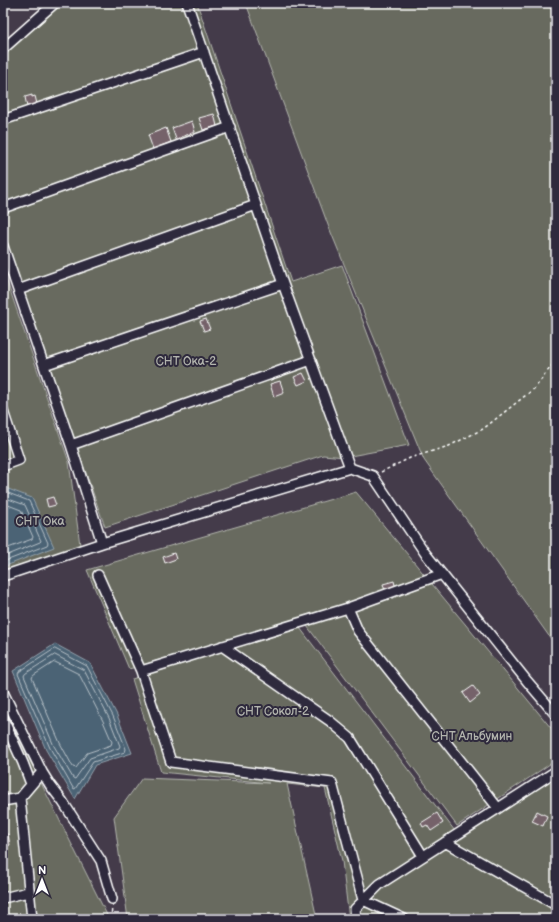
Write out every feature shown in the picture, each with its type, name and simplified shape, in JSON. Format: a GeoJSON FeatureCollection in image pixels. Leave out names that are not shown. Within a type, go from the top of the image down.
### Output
{"type":"FeatureCollection","features":[{"type":"Feature","properties":{"kind":"street"},"geometry":{"type":"LineString","coordinates":[[3,49],[55,3]]}},
{"type":"Feature","properties":{"kind":"street"},"geometry":{"type":"LineString","coordinates":[[188,3],[283,284],[350,468]]}},
{"type":"Feature","properties":{"kind":"street"},"geometry":{"type":"LineString","coordinates":[[3,120],[204,52]]}},
{"type":"Feature","properties":{"kind":"street"},"geometry":{"type":"LineString","coordinates":[[3,208],[230,127]]}},
{"type":"Feature","properties":{"kind":"street"},"geometry":{"type":"LineString","coordinates":[[18,290],[256,205]]}},
{"type":"Feature","properties":{"kind":"street"},"geometry":{"type":"LineString","coordinates":[[3,246],[71,445],[102,543]]}},
{"type":"Feature","properties":{"kind":"street"},"geometry":{"type":"LineString","coordinates":[[44,365],[283,284]]}},
{"type":"Feature","properties":{"kind":"street"},"geometry":{"type":"LineString","coordinates":[[71,445],[311,360]]}},
{"type":"Feature","properties":{"kind":"street"},"geometry":{"type":"LineString","coordinates":[[3,411],[19,460],[3,466]]}},
{"type":"Feature","properties":{"kind":"street"},"geometry":{"type":"LineString","coordinates":[[3,576],[102,543],[350,468],[372,476],[425,552],[527,681],[556,715]]}},
{"type":"Feature","properties":{"kind":"street"},"geometry":{"type":"LineString","coordinates":[[141,671],[348,608],[442,574]]}},
{"type":"Feature","properties":{"kind":"street"},"geometry":{"type":"LineString","coordinates":[[98,575],[141,671],[171,762],[332,783],[363,900]]}},
{"type":"Feature","properties":{"kind":"street"},"geometry":{"type":"LineString","coordinates":[[348,608],[358,631],[498,808]]}},
{"type":"Feature","properties":{"kind":"street"},"geometry":{"type":"LineString","coordinates":[[222,646],[330,721],[350,738],[423,856]]}},
{"type":"Feature","properties":{"kind":"street"},"geometry":{"type":"LineString","coordinates":[[3,692],[42,772],[102,861],[112,899]]}},
{"type":"Feature","properties":{"kind":"street"},"geometry":{"type":"LineString","coordinates":[[3,719],[24,763],[31,784]]}},
{"type":"Feature","properties":{"kind":"street"},"geometry":{"type":"LineString","coordinates":[[356,919],[355,908],[380,884],[556,771]]}},
{"type":"Feature","properties":{"kind":"street"},"geometry":{"type":"LineString","coordinates":[[3,801],[20,798],[42,772]]}},
{"type":"Feature","properties":{"kind":"street"},"geometry":{"type":"LineString","coordinates":[[20,798],[28,892],[32,919]]}},
{"type":"Feature","properties":{"kind":"street"},"geometry":{"type":"LineString","coordinates":[[445,842],[556,905]]}},
{"type":"Feature","properties":{"kind":"street"},"geometry":{"type":"LineString","coordinates":[[3,898],[28,892]]}},
{"type":"Feature","properties":{"kind":"street"},"geometry":{"type":"LineString","coordinates":[[363,900],[404,919]]}},
{"type":"Feature","properties":{"kind":"path"},"geometry":{"type":"LineString","coordinates":[[372,476],[410,458],[449,446],[482,429],[535,388],[556,360]]}},
{"type":"Feature","properties":{"kind":"path"},"geometry":{"type":"LineString","coordinates":[[111,919],[112,899]]}},
{"type":"Feature","properties":{"kind":"green space","name":"СНТ Ока-2"},"geometry":{"type":"Polygon","coordinates":[[[47,3],[197,3],[291,282],[342,265],[409,445],[345,457],[323,455],[105,527],[3,236],[3,43],[47,3]]]}},
{"type":"Feature","properties":{"kind":"green space"},"geometry":{"type":"Polygon","coordinates":[[[248,3],[556,3],[556,646],[424,460],[328,225],[247,6],[248,3]]]}},
{"type":"Feature","properties":{"kind":"green space","name":"СНТ Ока"},"geometry":{"type":"Polygon","coordinates":[[[3,270],[69,462],[80,545],[3,573],[3,270]]]}},
{"type":"Feature","properties":{"kind":"green space","name":"СНТ Альбумин"},"geometry":{"type":"Polygon","coordinates":[[[356,492],[556,734],[556,760],[457,826],[301,618],[129,669],[87,570],[356,492]]]}},
{"type":"Feature","properties":{"kind":"green space","name":"СНТ Сокол-2"},"geometry":{"type":"Polygon","coordinates":[[[300,628],[461,839],[556,777],[556,919],[349,919],[342,861],[325,788],[287,784],[317,919],[128,919],[114,817],[142,778],[269,783],[161,772],[132,679],[300,628]]]}},
{"type":"Feature","properties":{"kind":"green space"},"geometry":{"type":"Polygon","coordinates":[[[3,707],[109,919],[3,919],[3,707]]]}},
{"type":"Feature","properties":{"kind":"water"},"geometry":{"type":"Polygon","coordinates":[[[3,487],[32,498],[54,547],[3,567],[3,487]]]}},
{"type":"Feature","properties":{"kind":"water"},"geometry":{"type":"Polygon","coordinates":[[[55,644],[90,663],[117,715],[132,753],[95,765],[75,799],[46,750],[13,671],[55,644]]]}},
{"type":"Feature","properties":{"kind":"building"},"geometry":{"type":"Polygon","coordinates":[[[32,95],[32,97],[35,96],[37,104],[27,107],[25,97],[32,95]]]}},
{"type":"Feature","properties":{"kind":"building"},"geometry":{"type":"Polygon","coordinates":[[[214,114],[217,126],[203,130],[199,118],[214,114]]]}},
{"type":"Feature","properties":{"kind":"building"},"geometry":{"type":"Polygon","coordinates":[[[192,121],[195,132],[181,137],[182,141],[177,142],[172,128],[192,121]]]}},
{"type":"Feature","properties":{"kind":"building"},"geometry":{"type":"Polygon","coordinates":[[[166,128],[171,142],[153,149],[148,135],[166,128]]]}},
{"type":"Feature","properties":{"kind":"building"},"geometry":{"type":"Polygon","coordinates":[[[206,319],[210,329],[204,331],[200,321],[206,319]]]}},
{"type":"Feature","properties":{"kind":"building"},"geometry":{"type":"Polygon","coordinates":[[[303,373],[307,381],[298,385],[294,377],[303,373]]]}},
{"type":"Feature","properties":{"kind":"building"},"geometry":{"type":"Polygon","coordinates":[[[280,381],[284,393],[274,397],[270,384],[280,381]]]}},
{"type":"Feature","properties":{"kind":"building"},"geometry":{"type":"Polygon","coordinates":[[[53,497],[56,505],[48,507],[46,499],[53,497]]]}},
{"type":"Feature","properties":{"kind":"building"},"geometry":{"type":"Polygon","coordinates":[[[174,553],[176,559],[165,563],[163,557],[174,553]]]}},
{"type":"Feature","properties":{"kind":"building"},"geometry":{"type":"Polygon","coordinates":[[[394,581],[396,589],[385,591],[383,584],[394,581]]]}},
{"type":"Feature","properties":{"kind":"building"},"geometry":{"type":"Polygon","coordinates":[[[473,686],[480,695],[470,703],[463,693],[473,686]]]}},
{"type":"Feature","properties":{"kind":"building"},"geometry":{"type":"Polygon","coordinates":[[[537,811],[547,816],[543,826],[532,821],[537,811]]]}},
{"type":"Feature","properties":{"kind":"building"},"geometry":{"type":"Polygon","coordinates":[[[437,813],[443,823],[431,831],[427,825],[423,827],[421,823],[437,813]]]}},
{"type":"Feature","properties":{"kind":"building"},"geometry":{"type":"Polygon","coordinates":[[[8,834],[10,845],[3,847],[3,835],[8,834]]]}}]}
